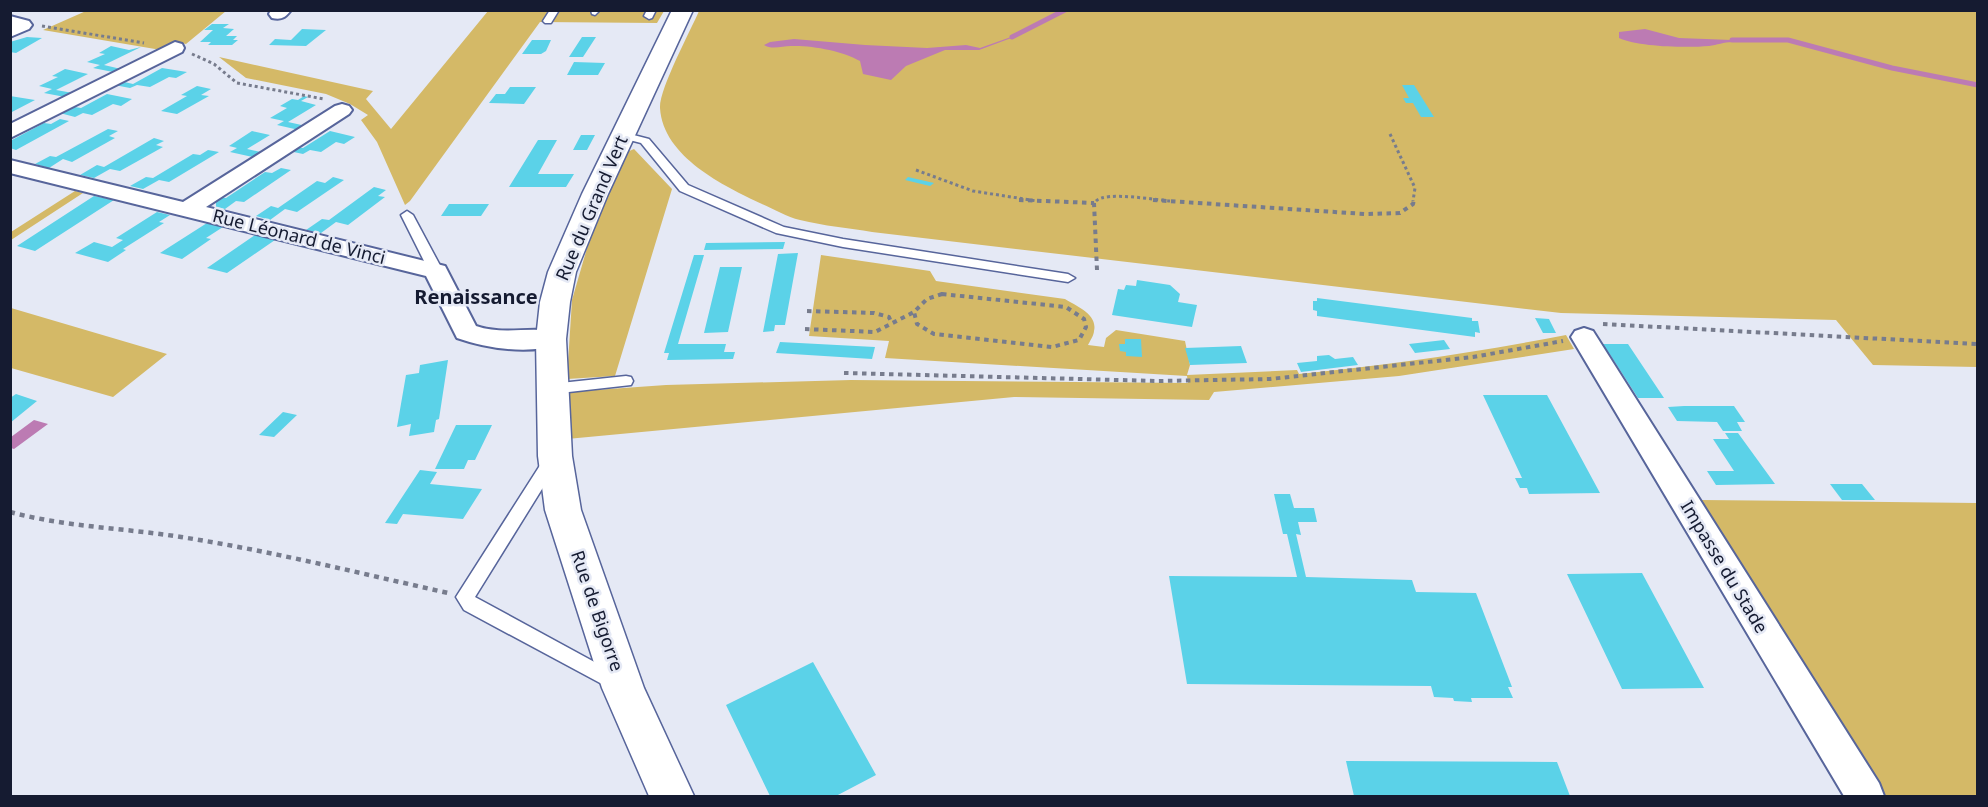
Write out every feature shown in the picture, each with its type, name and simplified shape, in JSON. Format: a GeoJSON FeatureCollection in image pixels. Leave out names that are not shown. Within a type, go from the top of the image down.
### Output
{"type":"FeatureCollection","features":[{"type":"Feature","properties":{"kind":"main road","name":"Rue du Grand Vert"},"geometry":{"type":"LineString","coordinates":[[551,403],[551,339],[555,302],[562,272],[622,135],[683,10]]}},
{"type":"Feature","properties":{"kind":"main road","name":"Rue de Bigorre"},"geometry":{"type":"LineString","coordinates":[[551,403],[555,456],[563,510],[623,688],[671,796]]}},
{"type":"Feature","properties":{"kind":"street"},"geometry":{"type":"LineString","coordinates":[[10,132],[175,48]]}},
{"type":"Feature","properties":{"kind":"street"},"geometry":{"type":"LineString","coordinates":[[188,210],[342,110]]}},
{"type":"Feature","properties":{"kind":"street","name":"Rue Léonard de Vinci"},"geometry":{"type":"LineString","coordinates":[[10,166],[436,271]]}},
{"type":"Feature","properties":{"kind":"street"},"geometry":{"type":"LineString","coordinates":[[436,271],[466,332],[481,339],[519,341],[551,339]]}},
{"type":"Feature","properties":{"kind":"street","name":"Impasse du Stade"},"geometry":{"type":"LineString","coordinates":[[1584,337],[1864,796]]}},
{"type":"Feature","properties":{"kind":"lane"},"geometry":{"type":"LineString","coordinates":[[554,17],[566,10]]}},
{"type":"Feature","properties":{"kind":"lane"},"geometry":{"type":"LineString","coordinates":[[622,135],[645,141],[684,188],[780,230],[843,243],[1068,278]]}},
{"type":"Feature","properties":{"kind":"lane"},"geometry":{"type":"LineString","coordinates":[[407,215],[436,271]]}},
{"type":"Feature","properties":{"kind":"lane"},"geometry":{"type":"LineString","coordinates":[[551,403],[626,381]]}},
{"type":"Feature","properties":{"kind":"lane"},"geometry":{"type":"LineString","coordinates":[[555,456],[465,597],[470,605],[623,688]]}},
{"type":"Feature","properties":{"kind":"path"},"geometry":{"type":"LineString","coordinates":[[14,25],[175,48],[214,64],[237,83],[315,96],[332,101],[342,110]]}},
{"type":"Feature","properties":{"kind":"path"},"geometry":{"type":"LineString","coordinates":[[916,170],[973,191],[1002,197],[1055,202],[1094,203],[1100,197],[1111,196],[1253,208],[1365,214],[1400,213],[1413,204],[1415,188],[1390,134]]}},
{"type":"Feature","properties":{"kind":"path"},"geometry":{"type":"LineString","coordinates":[[1094,203],[1097,270]]}},
{"type":"Feature","properties":{"kind":"path"},"geometry":{"type":"LineString","coordinates":[[805,329],[875,332],[914,312],[927,299],[942,294],[1066,308],[1084,319],[1086,327],[1085,334],[1072,344],[1052,346],[934,334],[919,327],[914,320],[914,312]]}},
{"type":"Feature","properties":{"kind":"path"},"geometry":{"type":"LineString","coordinates":[[807,311],[874,313],[889,317],[891,322]]}},
{"type":"Feature","properties":{"kind":"path"},"geometry":{"type":"LineString","coordinates":[[844,373],[1112,380],[1270,379],[1473,357],[1584,337],[1587,325],[1610,323],[1977,344]]}},
{"type":"Feature","properties":{"kind":"path"},"geometry":{"type":"LineString","coordinates":[[10,512],[43,522],[178,537],[279,555],[465,597]]}},
{"type":"Feature","properties":{"kind":"shaded area"},"geometry":{"type":"Polygon","coordinates":[[[86,11],[226,11],[186,44],[176,42],[161,50],[43,30],[86,11]]]}},
{"type":"Feature","properties":{"kind":"shaded area"},"geometry":{"type":"Polygon","coordinates":[[[488,11],[664,11],[657,23],[540,22],[405,205],[377,142],[361,120],[368,115],[326,94],[246,78],[219,57],[373,91],[366,99],[391,129],[488,11]]]}},
{"type":"Feature","properties":{"kind":"shaded area"},"geometry":{"type":"Polygon","coordinates":[[[699,11],[1977,11],[1977,367],[1873,365],[1836,320],[1561,313],[872,232],[795,219],[730,188],[698,168],[672,141],[664,125],[660,108],[661,99],[699,11]]]}},
{"type":"Feature","properties":{"kind":"shaded area"},"geometry":{"type":"Polygon","coordinates":[[[1645,29],[1679,38],[1732,40],[1732,42],[1709,46],[1676,47],[1650,45],[1619,38],[1619,32],[1645,29]]]}},
{"type":"Feature","properties":{"kind":"shaded area"},"geometry":{"type":"Polygon","coordinates":[[[1014,37],[979,50],[945,50],[906,66],[891,80],[863,74],[860,61],[827,49],[791,46],[774,48],[764,45],[794,39],[927,48],[966,45],[980,48],[1014,37]]]}},
{"type":"Feature","properties":{"kind":"shaded area"},"geometry":{"type":"Polygon","coordinates":[[[634,149],[672,189],[615,376],[567,379],[572,300],[596,217],[627,152],[634,149]]]}},
{"type":"Feature","properties":{"kind":"shaded area"},"geometry":{"type":"Polygon","coordinates":[[[75,191],[83,193],[11,240],[11,232],[75,191]]]}},
{"type":"Feature","properties":{"kind":"shaded area"},"geometry":{"type":"Polygon","coordinates":[[[821,255],[930,271],[936,281],[1065,299],[1085,311],[1093,320],[1094,333],[1088,345],[1104,347],[1106,338],[1116,330],[1185,341],[1190,365],[1187,375],[1297,370],[1299,374],[1433,358],[1566,335],[1574,349],[1399,376],[1214,392],[1209,400],[1014,397],[567,439],[567,392],[666,385],[851,380],[1188,383],[1187,376],[885,358],[889,341],[809,336],[821,255]]]}},
{"type":"Feature","properties":{"kind":"shaded area"},"geometry":{"type":"Polygon","coordinates":[[[10,308],[167,354],[113,397],[11,368],[10,308]]]}},
{"type":"Feature","properties":{"kind":"shaded area"},"geometry":{"type":"Polygon","coordinates":[[[34,420],[48,424],[14,449],[11,448],[11,437],[34,420]]]}},
{"type":"Feature","properties":{"kind":"shaded area"},"geometry":{"type":"Polygon","coordinates":[[[1700,500],[1977,503],[1977,796],[1879,796],[1700,500]]]}},
{"type":"Feature","properties":{"kind":"building"},"geometry":{"type":"Polygon","coordinates":[[[212,24],[229,24],[223,28],[234,29],[226,36],[237,36],[233,40],[238,40],[232,45],[208,45],[211,42],[200,42],[213,30],[204,30],[212,24]]]}},
{"type":"Feature","properties":{"kind":"building"},"geometry":{"type":"Polygon","coordinates":[[[302,29],[326,30],[306,46],[269,45],[275,39],[291,40],[302,29]]]}},
{"type":"Feature","properties":{"kind":"building"},"geometry":{"type":"Polygon","coordinates":[[[27,37],[42,38],[16,53],[10,52],[10,42],[27,37]]]}},
{"type":"Feature","properties":{"kind":"building"},"geometry":{"type":"Polygon","coordinates":[[[582,37],[596,37],[583,57],[569,57],[582,37]]]}},
{"type":"Feature","properties":{"kind":"building"},"geometry":{"type":"Polygon","coordinates":[[[532,40],[551,40],[546,51],[541,54],[522,54],[532,40]]]}},
{"type":"Feature","properties":{"kind":"building"},"geometry":{"type":"Polygon","coordinates":[[[111,46],[129,50],[141,47],[104,65],[121,69],[113,72],[93,68],[100,65],[87,62],[105,54],[99,53],[111,46]]]}},
{"type":"Feature","properties":{"kind":"building"},"geometry":{"type":"Polygon","coordinates":[[[574,62],[605,63],[598,75],[567,75],[574,62]]]}},
{"type":"Feature","properties":{"kind":"building"},"geometry":{"type":"Polygon","coordinates":[[[162,68],[187,72],[176,78],[169,77],[150,87],[137,85],[130,88],[109,84],[116,80],[133,84],[162,68]]]}},
{"type":"Feature","properties":{"kind":"building"},"geometry":{"type":"Polygon","coordinates":[[[65,69],[88,74],[56,90],[73,93],[65,97],[44,93],[52,89],[39,86],[58,77],[52,76],[65,69]]]}},
{"type":"Feature","properties":{"kind":"building"},"geometry":{"type":"Polygon","coordinates":[[[1402,85],[1414,85],[1434,117],[1421,117],[1413,103],[1406,103],[1403,98],[1409,98],[1402,85]]]}},
{"type":"Feature","properties":{"kind":"building"},"geometry":{"type":"Polygon","coordinates":[[[197,86],[211,89],[201,95],[209,96],[177,114],[161,111],[187,96],[181,95],[197,86]]]}},
{"type":"Feature","properties":{"kind":"building"},"geometry":{"type":"Polygon","coordinates":[[[510,87],[536,87],[524,104],[489,103],[496,94],[505,94],[510,87]]]}},
{"type":"Feature","properties":{"kind":"building"},"geometry":{"type":"Polygon","coordinates":[[[107,94],[132,99],[121,106],[113,104],[92,115],[83,113],[75,117],[56,112],[68,106],[81,108],[107,94]]]}},
{"type":"Feature","properties":{"kind":"building"},"geometry":{"type":"Polygon","coordinates":[[[10,96],[35,100],[10,113],[10,96]]]}},
{"type":"Feature","properties":{"kind":"building"},"geometry":{"type":"Polygon","coordinates":[[[304,96],[308,97],[301,101],[316,105],[288,122],[306,126],[299,130],[277,125],[284,121],[270,118],[287,108],[280,106],[292,99],[298,100],[304,96]]]}},
{"type":"Feature","properties":{"kind":"building"},"geometry":{"type":"Polygon","coordinates":[[[60,119],[69,121],[16,150],[10,148],[10,141],[44,123],[51,124],[60,119]]]}},
{"type":"Feature","properties":{"kind":"building"},"geometry":{"type":"Polygon","coordinates":[[[108,129],[118,131],[109,136],[115,138],[72,162],[63,159],[49,168],[35,164],[50,156],[56,157],[108,129]]]}},
{"type":"Feature","properties":{"kind":"building"},"geometry":{"type":"Polygon","coordinates":[[[252,131],[270,135],[247,149],[265,153],[257,158],[230,152],[237,148],[229,146],[252,131]]]}},
{"type":"Feature","properties":{"kind":"building"},"geometry":{"type":"Polygon","coordinates":[[[330,131],[355,137],[344,144],[336,142],[321,152],[310,150],[303,154],[289,151],[296,147],[303,148],[330,131]]]}},
{"type":"Feature","properties":{"kind":"building"},"geometry":{"type":"Polygon","coordinates":[[[581,135],[595,135],[587,150],[573,150],[581,135]]]}},
{"type":"Feature","properties":{"kind":"building"},"geometry":{"type":"Polygon","coordinates":[[[154,138],[164,141],[156,145],[163,147],[120,171],[110,169],[94,178],[80,175],[97,165],[104,167],[154,138]]]}},
{"type":"Feature","properties":{"kind":"building"},"geometry":{"type":"Polygon","coordinates":[[[538,140],[557,140],[538,174],[574,174],[566,187],[509,187],[538,140]]]}},
{"type":"Feature","properties":{"kind":"building"},"geometry":{"type":"Polygon","coordinates":[[[208,150],[219,152],[169,182],[159,180],[143,189],[130,186],[146,177],[153,178],[193,154],[200,155],[208,150]]]}},
{"type":"Feature","properties":{"kind":"building"},"geometry":{"type":"Polygon","coordinates":[[[281,168],[291,170],[244,202],[236,201],[225,209],[216,207],[216,198],[226,198],[265,172],[272,173],[281,168]]]}},
{"type":"Feature","properties":{"kind":"building"},"geometry":{"type":"Polygon","coordinates":[[[333,177],[344,180],[297,212],[285,209],[270,220],[256,216],[271,206],[278,208],[317,181],[325,183],[333,177]]]}},
{"type":"Feature","properties":{"kind":"building"},"geometry":{"type":"Polygon","coordinates":[[[908,177],[934,183],[930,186],[905,180],[908,177]]]}},
{"type":"Feature","properties":{"kind":"building"},"geometry":{"type":"Polygon","coordinates":[[[374,187],[386,190],[378,196],[385,197],[348,225],[336,222],[321,233],[306,230],[322,219],[329,220],[374,187]]]}},
{"type":"Feature","properties":{"kind":"building"},"geometry":{"type":"Polygon","coordinates":[[[94,196],[114,200],[35,251],[17,246],[94,196]]]}},
{"type":"Feature","properties":{"kind":"building"},"geometry":{"type":"Polygon","coordinates":[[[449,204],[489,204],[481,216],[441,216],[449,204]]]}},
{"type":"Feature","properties":{"kind":"building"},"geometry":{"type":"Polygon","coordinates":[[[157,212],[170,215],[159,222],[164,223],[123,249],[126,250],[108,262],[75,253],[94,242],[112,247],[123,240],[116,238],[157,212]]]}},
{"type":"Feature","properties":{"kind":"building"},"geometry":{"type":"Polygon","coordinates":[[[207,223],[223,227],[206,238],[211,239],[182,259],[160,253],[207,223]]]}},
{"type":"Feature","properties":{"kind":"building"},"geometry":{"type":"Polygon","coordinates":[[[255,235],[275,240],[227,273],[207,268],[255,235]]]}},
{"type":"Feature","properties":{"kind":"building"},"geometry":{"type":"Polygon","coordinates":[[[785,242],[783,249],[704,250],[706,243],[785,242]]]}},
{"type":"Feature","properties":{"kind":"building"},"geometry":{"type":"Polygon","coordinates":[[[798,253],[785,325],[775,325],[774,331],[763,332],[778,254],[798,253]]]}},
{"type":"Feature","properties":{"kind":"building"},"geometry":{"type":"Polygon","coordinates":[[[694,255],[704,255],[678,344],[726,344],[724,352],[735,352],[733,359],[667,360],[669,353],[664,353],[694,255]]]}},
{"type":"Feature","properties":{"kind":"building"},"geometry":{"type":"Polygon","coordinates":[[[720,267],[742,267],[728,332],[704,333],[720,267]]]}},
{"type":"Feature","properties":{"kind":"building"},"geometry":{"type":"Polygon","coordinates":[[[1137,280],[1170,285],[1180,294],[1178,302],[1197,305],[1192,327],[1112,315],[1118,289],[1124,290],[1126,285],[1136,286],[1137,280]]]}},
{"type":"Feature","properties":{"kind":"building"},"geometry":{"type":"Polygon","coordinates":[[[1317,298],[1472,318],[1472,321],[1478,321],[1480,333],[1475,332],[1475,337],[1317,316],[1317,311],[1313,310],[1313,301],[1317,301],[1317,298]]]}},
{"type":"Feature","properties":{"kind":"building"},"geometry":{"type":"Polygon","coordinates":[[[1535,318],[1549,319],[1556,333],[1543,333],[1535,318]]]}},
{"type":"Feature","properties":{"kind":"building"},"geometry":{"type":"Polygon","coordinates":[[[1125,339],[1141,339],[1142,357],[1126,356],[1126,352],[1120,351],[1119,344],[1125,344],[1125,339]]]}},
{"type":"Feature","properties":{"kind":"building"},"geometry":{"type":"Polygon","coordinates":[[[1444,340],[1450,349],[1415,353],[1409,344],[1444,340]]]}},
{"type":"Feature","properties":{"kind":"building"},"geometry":{"type":"Polygon","coordinates":[[[780,342],[875,347],[872,359],[776,353],[780,342]]]}},
{"type":"Feature","properties":{"kind":"building"},"geometry":{"type":"Polygon","coordinates":[[[1599,344],[1628,344],[1664,398],[1638,398],[1609,353],[1604,353],[1599,344]]]}},
{"type":"Feature","properties":{"kind":"building"},"geometry":{"type":"Polygon","coordinates":[[[1241,346],[1247,363],[1190,365],[1185,348],[1241,346]]]}},
{"type":"Feature","properties":{"kind":"building"},"geometry":{"type":"Polygon","coordinates":[[[1329,355],[1335,359],[1353,357],[1358,365],[1301,372],[1297,363],[1317,361],[1317,356],[1329,355]]]}},
{"type":"Feature","properties":{"kind":"building"},"geometry":{"type":"Polygon","coordinates":[[[448,360],[439,419],[436,420],[434,432],[409,436],[411,424],[397,427],[406,375],[419,373],[420,365],[448,360]]]}},
{"type":"Feature","properties":{"kind":"building"},"geometry":{"type":"Polygon","coordinates":[[[16,394],[37,401],[10,423],[10,398],[16,394]]]}},
{"type":"Feature","properties":{"kind":"building"},"geometry":{"type":"Polygon","coordinates":[[[1483,395],[1547,395],[1600,493],[1529,494],[1527,488],[1520,488],[1515,478],[1522,478],[1483,395]]]}},
{"type":"Feature","properties":{"kind":"building"},"geometry":{"type":"Polygon","coordinates":[[[1734,406],[1745,422],[1737,422],[1742,431],[1723,431],[1717,422],[1677,421],[1668,407],[1734,406]]]}},
{"type":"Feature","properties":{"kind":"building"},"geometry":{"type":"Polygon","coordinates":[[[283,412],[297,415],[274,437],[259,435],[283,412]]]}},
{"type":"Feature","properties":{"kind":"building"},"geometry":{"type":"Polygon","coordinates":[[[456,425],[492,425],[475,460],[468,460],[464,469],[435,469],[456,425]]]}},
{"type":"Feature","properties":{"kind":"building"},"geometry":{"type":"Polygon","coordinates":[[[1725,433],[1738,433],[1775,484],[1716,485],[1707,471],[1734,471],[1713,439],[1729,439],[1725,433]]]}},
{"type":"Feature","properties":{"kind":"building"},"geometry":{"type":"Polygon","coordinates":[[[420,470],[437,472],[430,484],[482,489],[463,519],[403,514],[397,524],[385,523],[420,470]]]}},
{"type":"Feature","properties":{"kind":"building"},"geometry":{"type":"Polygon","coordinates":[[[1830,484],[1862,484],[1875,500],[1842,500],[1830,484]]]}},
{"type":"Feature","properties":{"kind":"building"},"geometry":{"type":"Polygon","coordinates":[[[1274,494],[1290,494],[1294,508],[1314,508],[1317,522],[1298,522],[1301,535],[1296,534],[1306,577],[1412,580],[1416,592],[1476,593],[1512,687],[1508,687],[1513,698],[1471,698],[1472,702],[1454,701],[1453,698],[1434,697],[1431,686],[1187,684],[1169,576],[1297,577],[1287,534],[1283,534],[1274,494]]]}},
{"type":"Feature","properties":{"kind":"building"},"geometry":{"type":"Polygon","coordinates":[[[1642,573],[1704,688],[1622,689],[1567,574],[1642,573]]]}},
{"type":"Feature","properties":{"kind":"building"},"geometry":{"type":"Polygon","coordinates":[[[813,662],[876,775],[836,796],[770,796],[726,705],[813,662]]]}},
{"type":"Feature","properties":{"kind":"building"},"geometry":{"type":"Polygon","coordinates":[[[1346,761],[1557,762],[1570,796],[1354,796],[1346,761]]]}},
{"type":"Feature","properties":{"kind":"waterway"},"geometry":{"type":"LineString","coordinates":[[1012,37],[1065,10]]}},
{"type":"Feature","properties":{"kind":"waterway"},"geometry":{"type":"LineString","coordinates":[[1732,40],[1788,40],[1892,68],[1978,85]]}},
{"type":"Feature","properties":{"kind":"district","name":"Renaissance"},"geometry":{"type":"Point","coordinates":[476,297]}}]}
